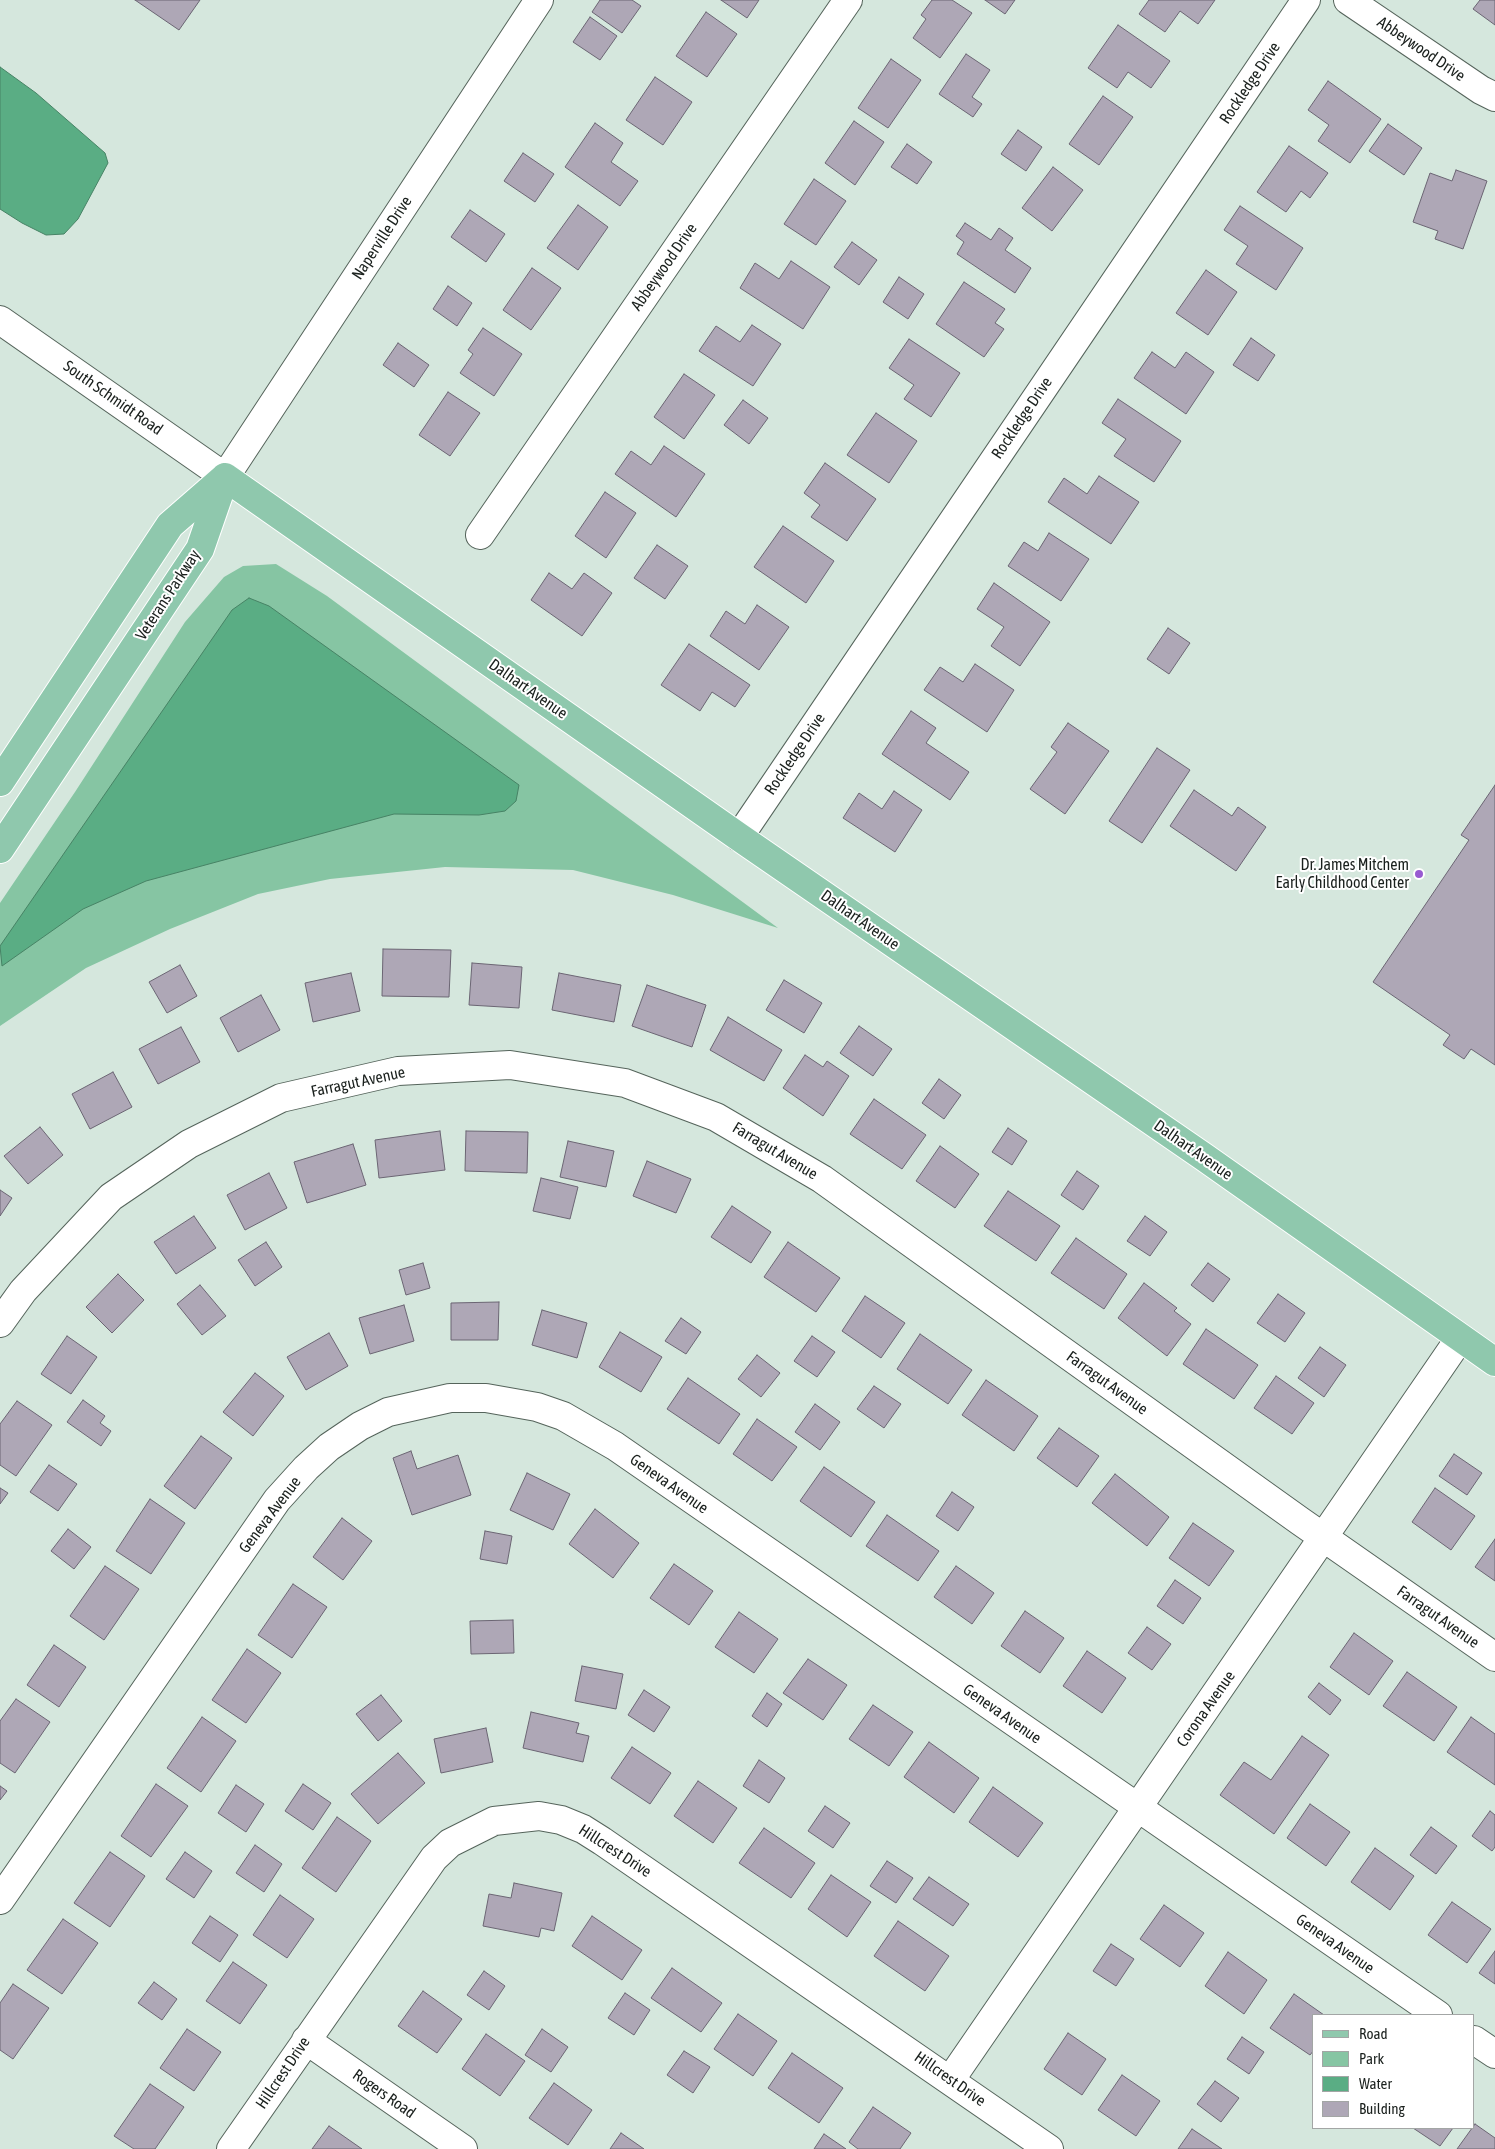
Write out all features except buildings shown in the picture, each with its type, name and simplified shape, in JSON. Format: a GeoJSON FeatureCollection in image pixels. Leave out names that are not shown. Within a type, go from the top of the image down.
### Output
{"type":"FeatureCollection","features":[{"type":"Feature","properties":{"kind":"main road"},"geometry":{"type":"LineString","coordinates":[[0,782],[170,524],[226,477]]}},
{"type":"Feature","properties":{"kind":"main road","name":"Dalhart Avenue"},"geometry":{"type":"LineString","coordinates":[[226,477],[739,837],[1204,1157],[1495,1362]]}},
{"type":"Feature","properties":{"kind":"main road","name":"Veterans Parkway"},"geometry":{"type":"LineString","coordinates":[[0,849],[200,549],[226,477]]}},
{"type":"Feature","properties":{"kind":"street","name":"Naperville Drive"},"geometry":{"type":"LineString","coordinates":[[226,477],[539,0]]}},
{"type":"Feature","properties":{"kind":"street","name":"Abbeywood Drive"},"geometry":{"type":"LineString","coordinates":[[480,535],[848,0]]}},
{"type":"Feature","properties":{"kind":"street","name":"Rockledge Drive"},"geometry":{"type":"LineString","coordinates":[[739,837],[1306,0]]}},
{"type":"Feature","properties":{"kind":"street","name":"Abbeywood Drive"},"geometry":{"type":"LineString","coordinates":[[1348,0],[1495,97]]}},
{"type":"Feature","properties":{"kind":"street","name":"South Schmidt Road"},"geometry":{"type":"LineString","coordinates":[[0,320],[226,477]]}},
{"type":"Feature","properties":{"kind":"street","name":"Farragut Avenue"},"geometry":{"type":"LineString","coordinates":[[0,1323],[23,1291],[111,1197],[189,1144],[280,1098],[398,1071],[501,1066],[625,1083],[716,1117],[822,1180],[1324,1538],[1495,1657]]}},
{"type":"Feature","properties":{"kind":"street","name":"Corona Avenue"},"geometry":{"type":"LineString","coordinates":[[951,2079],[1460,1338]]}},
{"type":"Feature","properties":{"kind":"street","name":"Geneva Avenue"},"geometry":{"type":"LineString","coordinates":[[0,1900],[278,1500],[306,1468],[329,1447],[360,1426],[388,1412],[450,1398],[486,1398],[518,1402],[563,1416],[591,1431],[1437,2014]]}},
{"type":"Feature","properties":{"kind":"street","name":"Hillcrest Drive"},"geometry":{"type":"LineString","coordinates":[[231,2149],[434,1858],[450,1843],[494,1821],[539,1816],[561,1820],[583,1829],[602,1841],[951,2079],[1049,2149]]}},
{"type":"Feature","properties":{"kind":"street","name":"Rogers Road"},"geometry":{"type":"LineString","coordinates":[[306,2040],[463,2149]]}},
{"type":"Feature","properties":{"kind":"street"},"geometry":{"type":"LineString","coordinates":[[1475,2041],[1495,2054]]}},
{"type":"Feature","properties":{"kind":"green space"},"geometry":{"type":"Polygon","coordinates":[[[276,564],[327,596],[778,928],[673,895],[573,870],[445,867],[330,879],[258,894],[170,929],[86,968],[0,1026],[0,903],[75,792],[185,622],[224,577],[243,566],[276,564]]]}},
{"type":"Feature","properties":{"kind":"water"},"geometry":{"type":"Polygon","coordinates":[[[0,67],[36,93],[105,153],[108,163],[78,219],[64,234],[46,235],[0,209],[0,67]]]}},
{"type":"Feature","properties":{"kind":"water"},"geometry":{"type":"Polygon","coordinates":[[[249,598],[269,606],[519,785],[516,801],[505,811],[479,815],[394,814],[146,881],[83,909],[2,966],[0,946],[232,610],[249,598]]]}},
{"type":"Feature","properties":{"kind":"place","name":"Dr. James Mitchem Early Childhood Center"},"geometry":{"type":"Point","coordinates":[1419,874]}}]}
